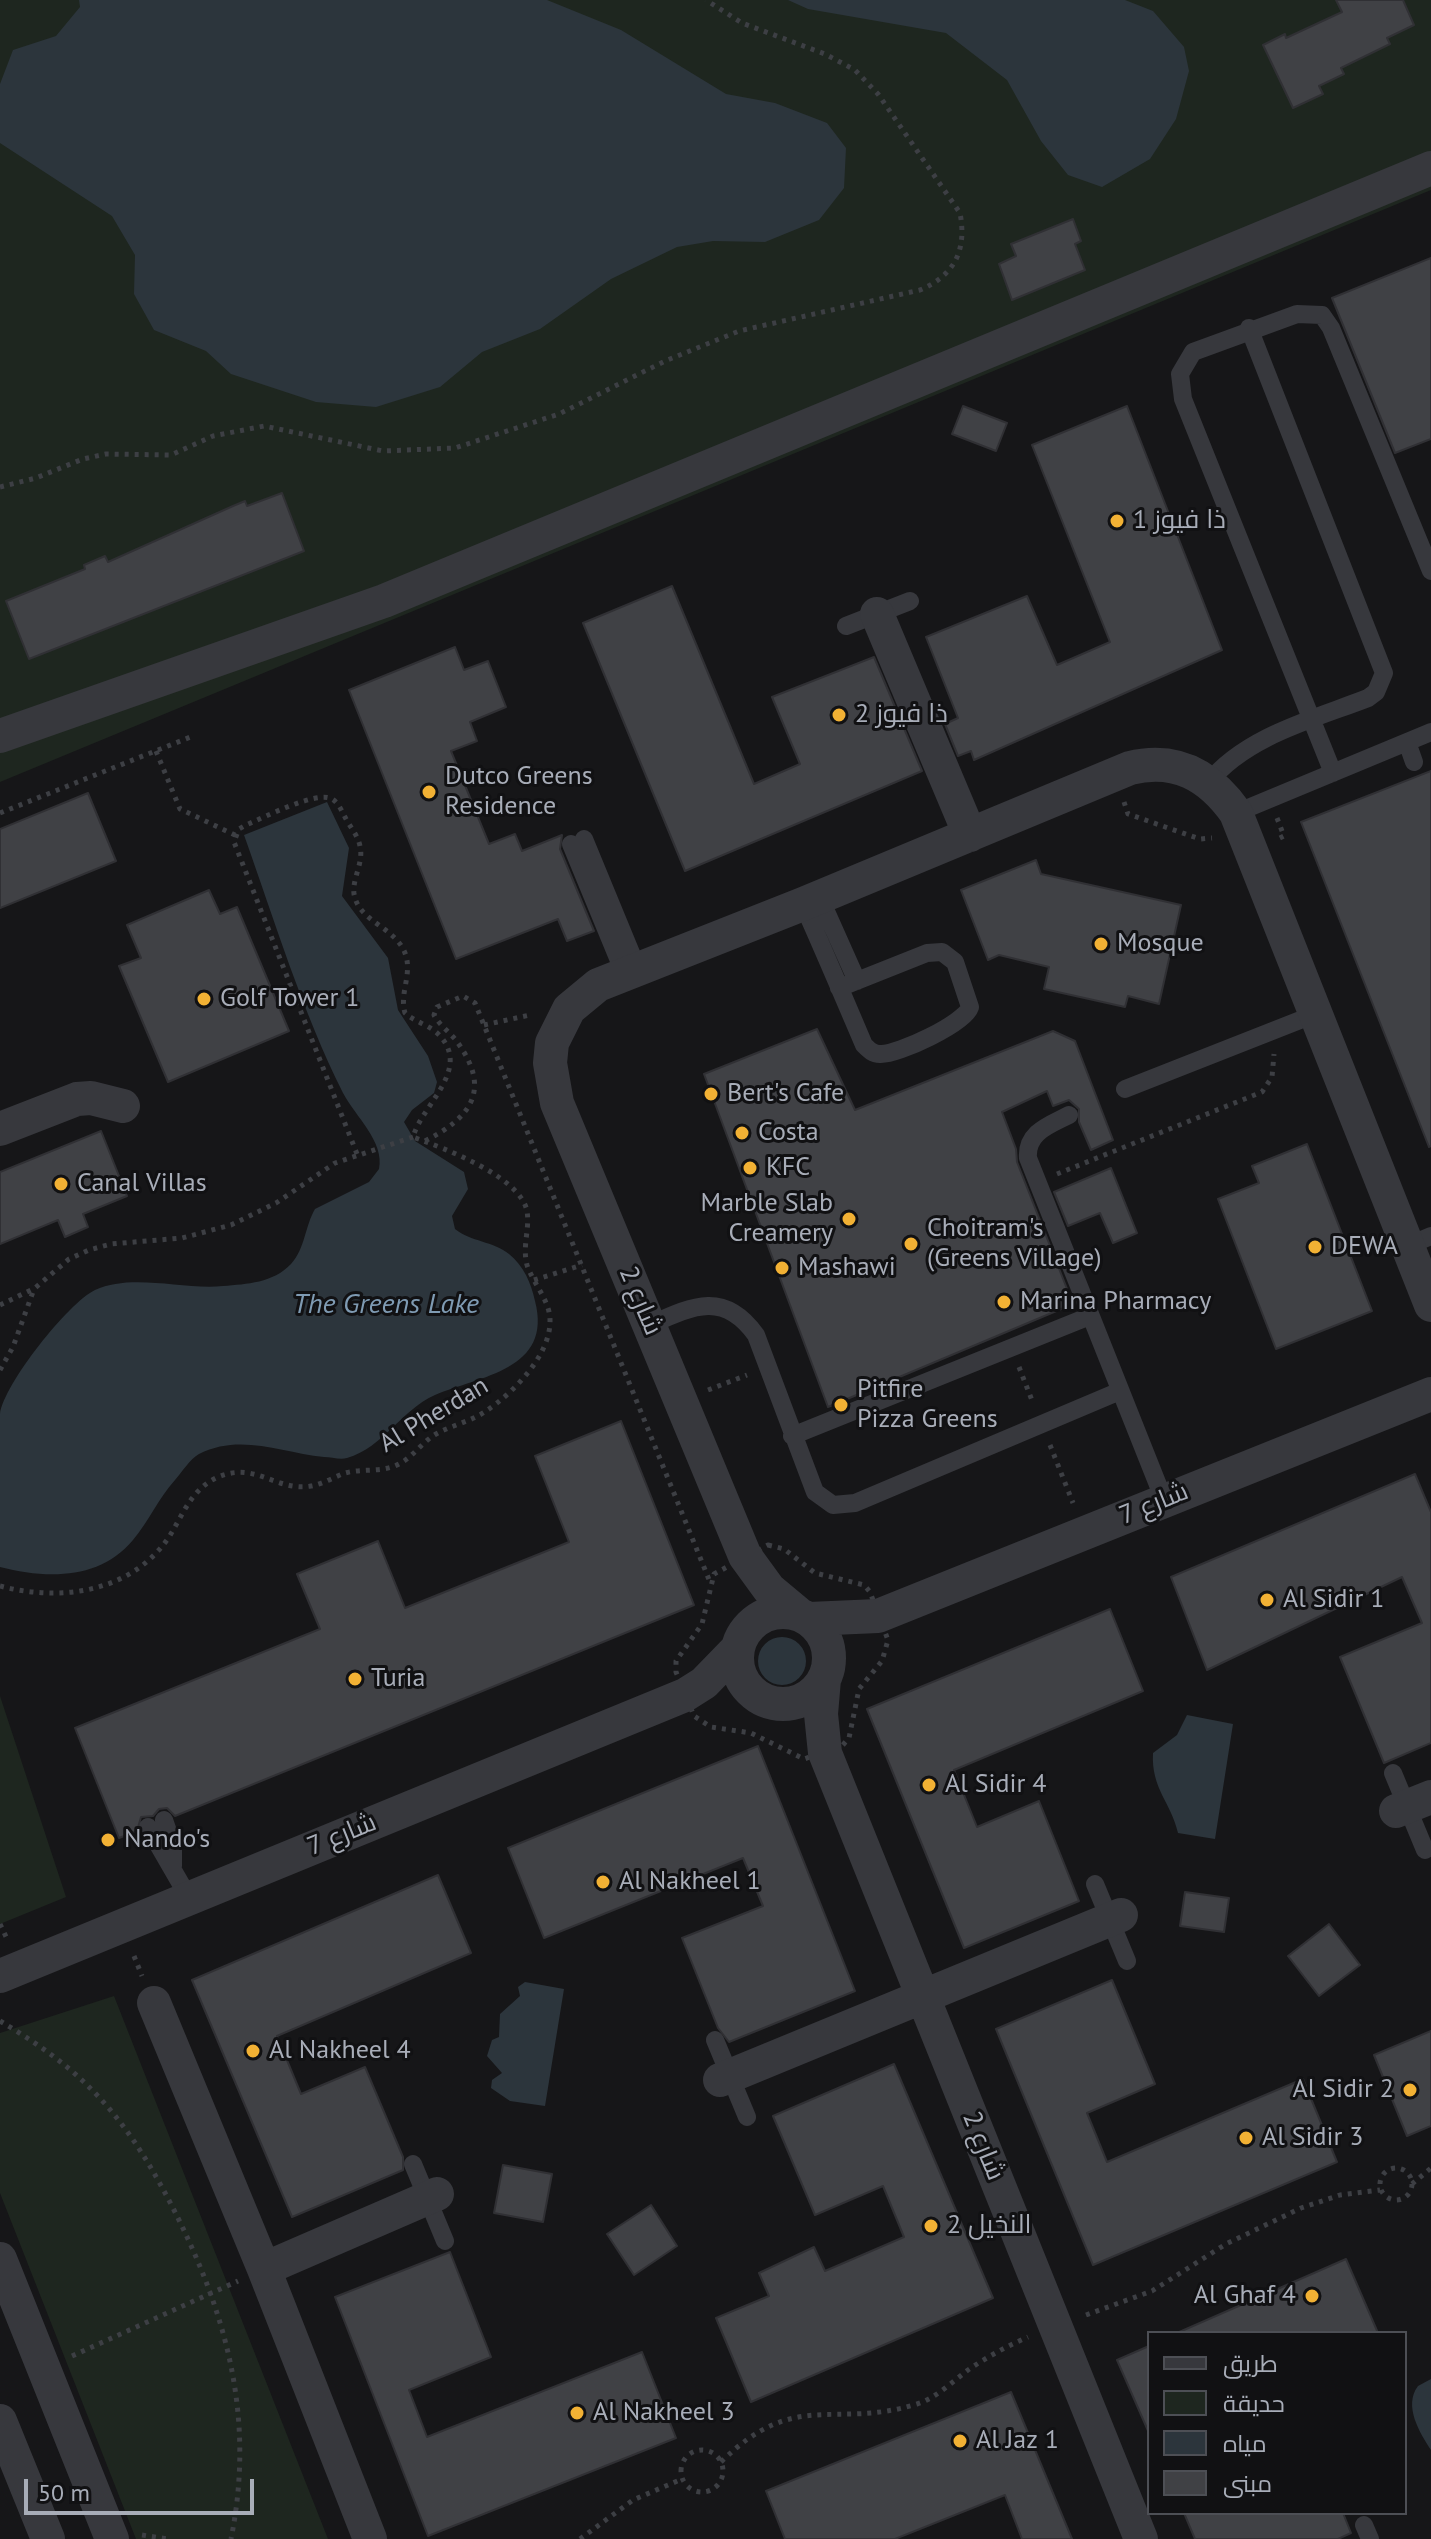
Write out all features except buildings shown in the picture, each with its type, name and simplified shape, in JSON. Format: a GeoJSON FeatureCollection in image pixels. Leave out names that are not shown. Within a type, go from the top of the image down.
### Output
{"type":"FeatureCollection","features":[{"type":"Feature","properties":{"kind":"street"},"geometry":{"type":"LineString","coordinates":[[0,736],[384,601],[1431,168]]}},
{"type":"Feature","properties":{"kind":"street"},"geometry":{"type":"LineString","coordinates":[[863,625],[970,835]]}},
{"type":"Feature","properties":{"kind":"street"},"geometry":{"type":"LineString","coordinates":[[555,1034],[582,995],[631,972],[812,901],[1130,768],[1152,763],[1191,771],[1209,782],[1236,813],[1313,1015],[1419,1241],[1431,1305]]}},
{"type":"Feature","properties":{"kind":"street","name":"شارع 2"},"geometry":{"type":"LineString","coordinates":[[555,1034],[550,1063],[557,1103],[745,1556],[769,1589],[804,1616]]}},
{"type":"Feature","properties":{"kind":"street"},"geometry":{"type":"LineString","coordinates":[[0,1129],[77,1099],[91,1098],[123,1106]]}},
{"type":"Feature","properties":{"kind":"street","name":"شارع 7"},"geometry":{"type":"LineString","coordinates":[[804,1616],[878,1616],[1431,1394]]}},
{"type":"Feature","properties":{"kind":"street","name":"شارع 2"},"geometry":{"type":"LineString","coordinates":[[740,1642],[748,1595],[745,1556]]}},
{"type":"Feature","properties":{"kind":"street"},"geometry":{"type":"LineString","coordinates":[[767,1614],[804,1616],[824,1637],[826,1672],[815,1692],[801,1701],[785,1705],[763,1700],[740,1676],[740,1642],[753,1622],[767,1614]]}},
{"type":"Feature","properties":{"kind":"street","name":"شارع 7"},"geometry":{"type":"LineString","coordinates":[[826,1672],[878,1616]]}},
{"type":"Feature","properties":{"kind":"street","name":"شارع 7"},"geometry":{"type":"LineString","coordinates":[[0,1976],[685,1695],[704,1683],[740,1642]]}},
{"type":"Feature","properties":{"kind":"street","name":"شارع 2"},"geometry":{"type":"LineString","coordinates":[[826,1672],[821,1714],[825,1753],[1141,2539]]}},
{"type":"Feature","properties":{"kind":"street","name":"شارع 7"},"geometry":{"type":"LineString","coordinates":[[685,1695],[724,1692],[763,1700]]}},
{"type":"Feature","properties":{"kind":"street","name":"شارع 2"},"geometry":{"type":"LineString","coordinates":[[763,1700],[798,1723],[825,1753]]}},
{"type":"Feature","properties":{"kind":"street"},"geometry":{"type":"LineString","coordinates":[[725,2078],[1115,1918]]}},
{"type":"Feature","properties":{"kind":"street"},"geometry":{"type":"LineString","coordinates":[[154,2003],[264,2269],[370,2539]]}},
{"type":"Feature","properties":{"kind":"street"},"geometry":{"type":"LineString","coordinates":[[264,2269],[432,2196]]}},
{"type":"Feature","properties":{"kind":"street"},"geometry":{"type":"LineString","coordinates":[[0,2259],[127,2537]]}},
{"type":"Feature","properties":{"kind":"street"},"geometry":{"type":"LineString","coordinates":[[0,2421],[48,2539]]}},
{"type":"Feature","properties":{"kind":"lane"},"geometry":{"type":"LineString","coordinates":[[1333,773],[1179,386],[1180,374],[1193,352],[1249,328],[1297,314],[1322,315],[1331,328],[1431,571]]}},
{"type":"Feature","properties":{"kind":"lane"},"geometry":{"type":"LineString","coordinates":[[1209,782],[1227,762],[1249,748],[1368,698],[1376,692],[1384,673],[1249,328]]}},
{"type":"Feature","properties":{"kind":"lane"},"geometry":{"type":"LineString","coordinates":[[1413,532],[1431,525]]}},
{"type":"Feature","properties":{"kind":"lane"},"geometry":{"type":"LineString","coordinates":[[863,625],[911,605]]}},
{"type":"Feature","properties":{"kind":"lane"},"geometry":{"type":"LineString","coordinates":[[1236,813],[1419,737],[1420,759]]}},
{"type":"Feature","properties":{"kind":"lane"},"geometry":{"type":"LineString","coordinates":[[577,841],[631,972]]}},
{"type":"Feature","properties":{"kind":"lane"},"geometry":{"type":"LineString","coordinates":[[812,901],[848,984],[864,1045],[876,1054],[891,1052],[955,1024],[968,1015],[970,1007],[955,962],[942,952],[927,953],[848,984]]}},
{"type":"Feature","properties":{"kind":"lane"},"geometry":{"type":"LineString","coordinates":[[1125,1089],[1313,1015]]}},
{"type":"Feature","properties":{"kind":"lane"},"geometry":{"type":"LineString","coordinates":[[1069,1115],[1041,1130],[1030,1142],[1028,1158],[1164,1500]]}},
{"type":"Feature","properties":{"kind":"lane"},"geometry":{"type":"LineString","coordinates":[[650,1325],[694,1307],[712,1305],[730,1310],[745,1320],[756,1335],[815,1492],[833,1505],[844,1506],[1120,1391]]}},
{"type":"Feature","properties":{"kind":"lane"},"geometry":{"type":"LineString","coordinates":[[792,1436],[1090,1316]]}},
{"type":"Feature","properties":{"kind":"lane"},"geometry":{"type":"LineString","coordinates":[[1388,1776],[1411,1805],[1420,1853]]}},
{"type":"Feature","properties":{"kind":"lane"},"geometry":{"type":"LineString","coordinates":[[156,1823],[189,1898]]}},
{"type":"Feature","properties":{"kind":"lane"},"geometry":{"type":"LineString","coordinates":[[1100,1882],[1132,1959]]}},
{"type":"Feature","properties":{"kind":"lane"},"geometry":{"type":"LineString","coordinates":[[710,2042],[742,2120]]}},
{"type":"Feature","properties":{"kind":"lane"},"geometry":{"type":"LineString","coordinates":[[418,2162],[450,2239]]}},
{"type":"Feature","properties":{"kind":"path"},"geometry":{"type":"LineString","coordinates":[[0,487],[36,478],[83,459],[106,454],[171,455],[213,436],[264,426],[383,451],[455,448],[559,414],[665,361],[739,331],[920,290],[938,283],[952,269],[961,252],[964,232],[960,213],[878,94],[841,61],[742,23],[706,0]]}},
{"type":"Feature","properties":{"kind":"path"},"geometry":{"type":"LineString","coordinates":[[0,813],[193,736]]}},
{"type":"Feature","properties":{"kind":"path"},"geometry":{"type":"LineString","coordinates":[[156,751],[180,809],[235,835]]}},
{"type":"Feature","properties":{"kind":"path"},"geometry":{"type":"LineString","coordinates":[[0,1305],[35,1288],[69,1259],[89,1250],[111,1244],[206,1233],[254,1216],[335,1163],[413,1137],[418,1120],[445,1082],[451,1069],[450,1053],[444,1040],[434,1029],[405,1013],[403,1005],[408,967],[405,953],[388,930],[358,905],[354,882],[361,858],[356,835],[336,802],[322,796],[246,825],[235,835]]}},
{"type":"Feature","properties":{"kind":"path"},"geometry":{"type":"LineString","coordinates":[[235,835],[237,848],[357,1154]]}},
{"type":"Feature","properties":{"kind":"path"},"geometry":{"type":"LineString","coordinates":[[424,1141],[461,1121],[473,1099],[475,1086],[468,1058],[436,1019],[435,1011],[463,996],[475,1003],[710,1582]]}},
{"type":"Feature","properties":{"kind":"path"},"geometry":{"type":"LineString","coordinates":[[484,1025],[529,1015],[555,1034]]}},
{"type":"Feature","properties":{"kind":"path"},"geometry":{"type":"LineString","coordinates":[[1038,1182],[1262,1092],[1274,1067],[1275,1057],[1265,1034]]}},
{"type":"Feature","properties":{"kind":"path","name":"Al Pherdan"},"geometry":{"type":"LineString","coordinates":[[0,1586],[28,1593],[57,1594],[114,1582],[154,1555],[200,1489],[233,1472],[252,1471],[282,1483],[312,1486],[347,1473],[399,1464],[433,1435],[485,1412],[532,1365],[546,1343],[551,1318],[525,1256],[527,1214],[521,1196],[465,1157],[413,1137]]}},
{"type":"Feature","properties":{"kind":"path"},"geometry":{"type":"LineString","coordinates":[[534,1280],[582,1265]]}},
{"type":"Feature","properties":{"kind":"path"},"geometry":{"type":"LineString","coordinates":[[0,1370],[13,1347],[35,1288]]}},
{"type":"Feature","properties":{"kind":"path"},"geometry":{"type":"LineString","coordinates":[[680,1399],[768,1368]]}},
{"type":"Feature","properties":{"kind":"path"},"geometry":{"type":"LineString","coordinates":[[768,1545],[776,1545],[815,1573],[864,1585],[870,1592],[888,1640],[887,1652],[859,1689],[849,1738],[842,1746],[825,1753],[796,1757],[751,1733],[701,1724],[685,1695],[676,1672],[676,1661],[702,1624],[710,1582],[721,1567],[745,1556],[768,1545]]}},
{"type":"Feature","properties":{"kind":"path"},"geometry":{"type":"LineString","coordinates":[[121,1926],[154,2003]]}},
{"type":"Feature","properties":{"kind":"path"},"geometry":{"type":"LineString","coordinates":[[0,2021],[58,2060],[119,2119],[165,2192],[213,2292],[231,2356],[237,2397],[239,2479],[231,2539]]}},
{"type":"Feature","properties":{"kind":"path"},"geometry":{"type":"LineString","coordinates":[[1412,2184],[1406,2171],[1393,2167],[1386,2170],[1379,2183],[1384,2196],[1398,2200],[1405,2197],[1412,2184],[1431,2168]]}},
{"type":"Feature","properties":{"kind":"path"},"geometry":{"type":"LineString","coordinates":[[70,2358],[264,2269]]}},
{"type":"Feature","properties":{"kind":"path"},"geometry":{"type":"LineString","coordinates":[[708,2450],[721,2462],[721,2481],[714,2488],[696,2491],[682,2479],[680,2470],[689,2453],[708,2450]]}},
{"type":"Feature","properties":{"kind":"path"},"geometry":{"type":"LineString","coordinates":[[580,2539],[633,2500],[682,2479]]}},
{"type":"Feature","properties":{"kind":"path"},"geometry":{"type":"LineString","coordinates":[[127,2537],[168,2539]]}},
{"type":"Feature","properties":{"kind":"green space"},"geometry":{"type":"Polygon","coordinates":[[[0,0],[1431,0],[1431,190],[0,782],[0,0]]]}},
{"type":"Feature","properties":{"kind":"green space"},"geometry":{"type":"Polygon","coordinates":[[[0,1696],[66,1897],[0,1924],[0,1696]]]}},
{"type":"Feature","properties":{"kind":"green space"},"geometry":{"type":"Polygon","coordinates":[[[114,1996],[328,2539],[136,2539],[0,2193],[0,2033],[114,1996]]]}},
{"type":"Feature","properties":{"kind":"water"},"geometry":{"type":"Polygon","coordinates":[[[79,0],[547,0],[621,30],[726,94],[775,103],[827,123],[846,148],[844,188],[819,220],[765,242],[713,241],[677,247],[611,279],[540,329],[482,352],[440,387],[376,407],[316,402],[231,374],[206,351],[154,330],[134,294],[135,255],[112,216],[0,143],[0,84],[13,50],[56,36],[80,7],[79,0]]]}},
{"type":"Feature","properties":{"kind":"water"},"geometry":{"type":"Polygon","coordinates":[[[788,0],[1125,0],[1153,11],[1184,47],[1189,71],[1176,119],[1150,159],[1102,187],[1068,175],[1041,141],[1007,80],[946,33],[808,9],[788,0]]]}},
{"type":"Feature","properties":{"kind":"water","name":"The Greens Lake"},"geometry":{"type":"Polygon","coordinates":[[[327,802],[349,848],[342,896],[388,958],[398,1010],[428,1056],[437,1082],[434,1093],[412,1110],[404,1122],[415,1141],[464,1172],[468,1189],[452,1216],[455,1229],[503,1250],[523,1269],[535,1301],[538,1324],[533,1342],[523,1356],[509,1367],[435,1395],[412,1410],[372,1446],[347,1458],[246,1445],[230,1445],[199,1454],[169,1487],[133,1540],[105,1563],[72,1573],[54,1574],[0,1567],[0,1414],[25,1365],[69,1311],[95,1290],[109,1285],[141,1282],[208,1287],[259,1281],[276,1275],[296,1258],[315,1209],[369,1182],[379,1169],[378,1149],[343,1093],[315,1030],[244,835],[327,802]]]}},
{"type":"Feature","properties":{"kind":"water"},"geometry":{"type":"Polygon","coordinates":[[[782,1637],[799,1644],[806,1661],[799,1678],[782,1685],[765,1678],[758,1661],[765,1644],[782,1637]]]}},
{"type":"Feature","properties":{"kind":"water"},"geometry":{"type":"Polygon","coordinates":[[[1187,1715],[1233,1724],[1215,1839],[1178,1833],[1155,1776],[1153,1753],[1177,1735],[1187,1715]]]}},
{"type":"Feature","properties":{"kind":"water"},"geometry":{"type":"Polygon","coordinates":[[[525,1982],[564,1989],[545,2106],[510,2101],[491,2088],[492,2080],[502,2073],[487,2056],[492,2040],[499,2037],[500,2014],[520,1996],[518,1987],[525,1982]]]}},
{"type":"Feature","properties":{"kind":"water"},"geometry":{"type":"Polygon","coordinates":[[[1431,2379],[1431,2450],[1415,2419],[1412,2402],[1418,2386],[1431,2379]]]}},
{"type":"Feature","properties":{"kind":"place","name":"ذا فيوز 1"},"geometry":{"type":"Point","coordinates":[1117,521]}},
{"type":"Feature","properties":{"kind":"place","name":"ذا فيوز 2"},"geometry":{"type":"Point","coordinates":[839,715]}},
{"type":"Feature","properties":{"kind":"place","name":"Dutco Greens Residence"},"geometry":{"type":"Point","coordinates":[429,792]}},
{"type":"Feature","properties":{"kind":"place","name":"Mosque"},"geometry":{"type":"Point","coordinates":[1101,944]}},
{"type":"Feature","properties":{"kind":"place","name":"Golf Tower 1"},"geometry":{"type":"Point","coordinates":[204,999]}},
{"type":"Feature","properties":{"kind":"place","name":"Bert's Cafe"},"geometry":{"type":"Point","coordinates":[711,1094]}},
{"type":"Feature","properties":{"kind":"place","name":"Costa"},"geometry":{"type":"Point","coordinates":[742,1133]}},
{"type":"Feature","properties":{"kind":"place","name":"KFC"},"geometry":{"type":"Point","coordinates":[750,1168]}},
{"type":"Feature","properties":{"kind":"place","name":"Canal Villas"},"geometry":{"type":"Point","coordinates":[61,1184]}},
{"type":"Feature","properties":{"kind":"place","name":"Marble Slab Creamery"},"geometry":{"type":"Point","coordinates":[849,1219]}},
{"type":"Feature","properties":{"kind":"place","name":"Choitram's (Greens Village)"},"geometry":{"type":"Point","coordinates":[911,1244]}},
{"type":"Feature","properties":{"kind":"place","name":"DEWA"},"geometry":{"type":"Point","coordinates":[1315,1247]}},
{"type":"Feature","properties":{"kind":"place","name":"Mashawi"},"geometry":{"type":"Point","coordinates":[782,1268]}},
{"type":"Feature","properties":{"kind":"place","name":"Marina Pharmacy"},"geometry":{"type":"Point","coordinates":[1004,1302]}},
{"type":"Feature","properties":{"kind":"place","name":"Pitfire Pizza Greens"},"geometry":{"type":"Point","coordinates":[841,1405]}},
{"type":"Feature","properties":{"kind":"place","name":"Al Sidir 1"},"geometry":{"type":"Point","coordinates":[1267,1600]}},
{"type":"Feature","properties":{"kind":"place","name":"Turia"},"geometry":{"type":"Point","coordinates":[355,1679]}},
{"type":"Feature","properties":{"kind":"place","name":"Al Sidir 4"},"geometry":{"type":"Point","coordinates":[929,1785]}},
{"type":"Feature","properties":{"kind":"place","name":"Nando's"},"geometry":{"type":"Point","coordinates":[108,1840]}},
{"type":"Feature","properties":{"kind":"place","name":"Al Nakheel 1"},"geometry":{"type":"Point","coordinates":[603,1882]}},
{"type":"Feature","properties":{"kind":"place","name":"Al Nakheel 4"},"geometry":{"type":"Point","coordinates":[253,2051]}},
{"type":"Feature","properties":{"kind":"place","name":"Al Sidir 2"},"geometry":{"type":"Point","coordinates":[1410,2090]}},
{"type":"Feature","properties":{"kind":"place","name":"Al Sidir 3"},"geometry":{"type":"Point","coordinates":[1246,2138]}},
{"type":"Feature","properties":{"kind":"place","name":"النخيل 2"},"geometry":{"type":"Point","coordinates":[931,2226]}},
{"type":"Feature","properties":{"kind":"place","name":"Al Ghaf 4"},"geometry":{"type":"Point","coordinates":[1312,2296]}},
{"type":"Feature","properties":{"kind":"place","name":"Al Nakheel 3"},"geometry":{"type":"Point","coordinates":[577,2413]}},
{"type":"Feature","properties":{"kind":"place","name":"Al Jaz 1"},"geometry":{"type":"Point","coordinates":[960,2441]}}]}
